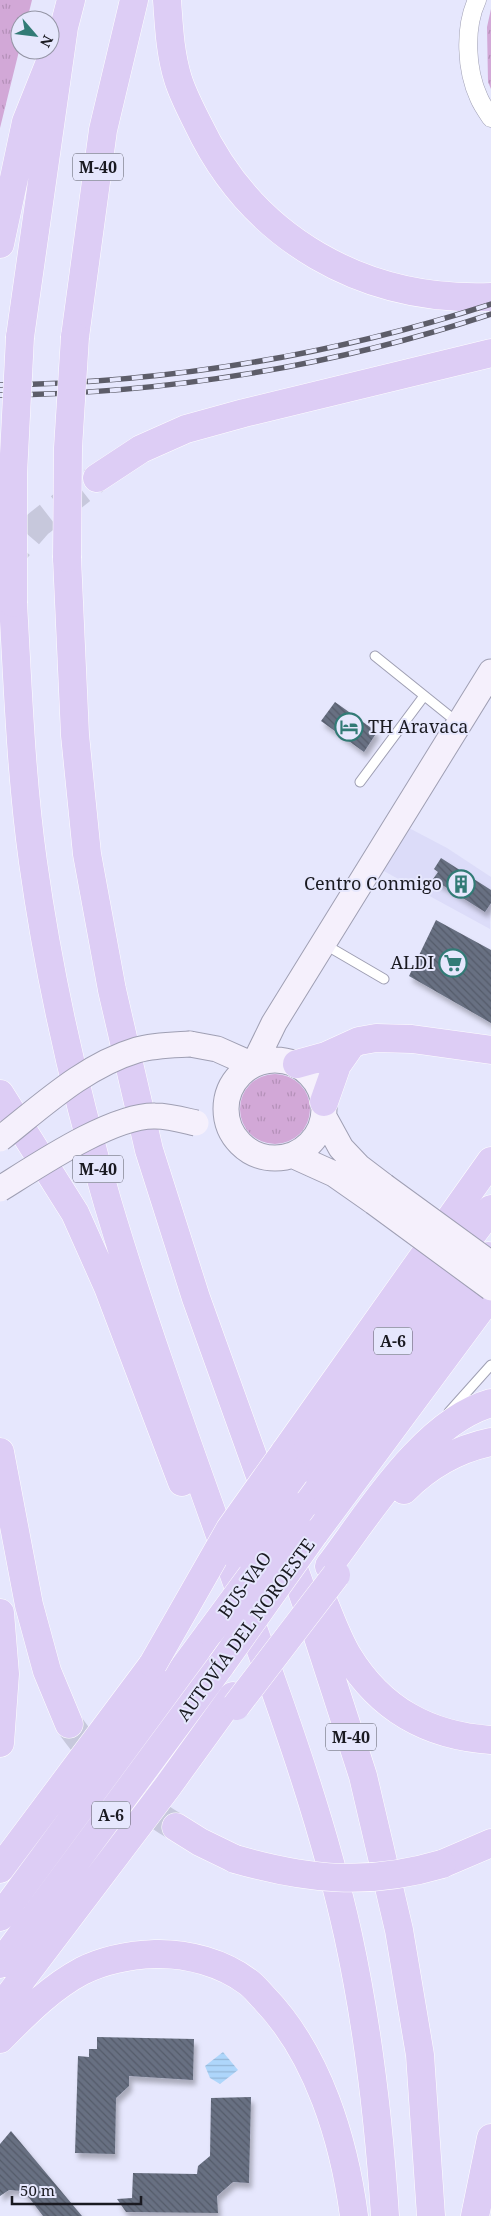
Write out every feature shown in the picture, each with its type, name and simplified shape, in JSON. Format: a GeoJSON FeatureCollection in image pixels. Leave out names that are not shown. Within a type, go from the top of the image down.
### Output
{"type":"FeatureCollection","features":[{"type":"Feature","properties":{"kind":"highway","name":"M-40"},"geometry":{"type":"LineString","coordinates":[[71,0],[64,27],[20,337],[13,474],[13,604],[21,749],[33,862],[57,999],[82,1112],[138,1303],[283,1712],[318,1821],[347,1934],[371,2062],[385,2216]]}},
{"type":"Feature","properties":{"kind":"highway","name":"M-40"},"geometry":{"type":"LineString","coordinates":[[134,0],[103,130],[75,337],[68,448],[67,558],[76,735],[87,854],[112,990],[149,1150],[196,1298],[317,1634],[364,1776],[399,1930],[420,2055],[431,2216]]}},
{"type":"Feature","properties":{"kind":"highway"},"geometry":{"type":"LineString","coordinates":[[167,0],[172,55],[179,80],[210,149],[236,188],[280,230],[332,264],[368,280],[429,294],[491,297]]}},
{"type":"Feature","properties":{"kind":"highway"},"geometry":{"type":"LineString","coordinates":[[0,244],[26,122],[64,27]]}},
{"type":"Feature","properties":{"kind":"highway"},"geometry":{"type":"LineString","coordinates":[[97,478],[141,449],[186,429],[491,352]]}},
{"type":"Feature","properties":{"kind":"highway"},"geometry":{"type":"LineString","coordinates":[[292,1062],[326,1056],[367,1039],[394,1038],[491,1050]]}},
{"type":"Feature","properties":{"kind":"highway"},"geometry":{"type":"LineString","coordinates":[[324,1109],[338,1064],[351,1045]]}},
{"type":"Feature","properties":{"kind":"highway"},"geometry":{"type":"LineString","coordinates":[[456,1046],[491,1064]]}},
{"type":"Feature","properties":{"kind":"highway"},"geometry":{"type":"LineString","coordinates":[[0,1094],[75,1213],[108,1287],[204,1541],[283,1712]]}},
{"type":"Feature","properties":{"kind":"highway"},"geometry":{"type":"LineString","coordinates":[[290,1463],[491,1161]]}},
{"type":"Feature","properties":{"kind":"highway","name":"A-6"},"geometry":{"type":"LineString","coordinates":[[0,1869],[154,1664],[290,1463],[491,1209]]}},
{"type":"Feature","properties":{"kind":"highway","name":"BUS-VAO"},"geometry":{"type":"LineString","coordinates":[[0,1917],[491,1252]]}},
{"type":"Feature","properties":{"kind":"highway","name":"AUTOVÍA DEL NOROESTE"},"geometry":{"type":"LineString","coordinates":[[0,1964],[491,1295]]}},
{"type":"Feature","properties":{"kind":"highway"},"geometry":{"type":"LineString","coordinates":[[196,1298],[348,1655],[362,1676],[390,1704],[414,1721],[433,1730],[460,1737],[491,1740]]}},
{"type":"Feature","properties":{"kind":"highway"},"geometry":{"type":"LineString","coordinates":[[0,2008],[168,1786],[209,1742],[235,1701],[333,1571],[400,1472],[436,1434],[474,1408],[491,1403]]}},
{"type":"Feature","properties":{"kind":"highway"},"geometry":{"type":"LineString","coordinates":[[333,1571],[387,1508],[418,1476],[470,1446],[491,1442]]}},
{"type":"Feature","properties":{"kind":"highway"},"geometry":{"type":"LineString","coordinates":[[0,1452],[29,1605],[47,1671],[69,1724]]}},
{"type":"Feature","properties":{"kind":"highway"},"geometry":{"type":"LineString","coordinates":[[0,1613],[5,1674],[0,1743]]}},
{"type":"Feature","properties":{"kind":"highway"},"geometry":{"type":"LineString","coordinates":[[176,1827],[200,1842],[236,1859],[298,1875],[328,1878],[383,1877],[442,1864],[491,1844]]}},
{"type":"Feature","properties":{"kind":"highway"},"geometry":{"type":"LineString","coordinates":[[0,2039],[41,1999],[82,1971],[129,1956],[173,1953],[214,1963],[248,1982],[282,2017],[303,2052],[322,2090],[338,2141],[354,2216]]}},
{"type":"Feature","properties":{"kind":"highway"},"geometry":{"type":"LineString","coordinates":[[475,2216],[491,2138]]}},
{"type":"Feature","properties":{"kind":"main road"},"geometry":{"type":"LineString","coordinates":[[235,1138],[226,1114],[228,1096],[235,1081],[254,1064],[274,1023],[491,672]]}},
{"type":"Feature","properties":{"kind":"main road"},"geometry":{"type":"LineString","coordinates":[[274,1023],[277,1044],[292,1062]]}},
{"type":"Feature","properties":{"kind":"main road"},"geometry":{"type":"LineString","coordinates":[[0,1139],[64,1089],[95,1068],[137,1050],[158,1046],[190,1044],[217,1049],[254,1064],[277,1059],[292,1062],[305,1069],[318,1084],[324,1109],[341,1148],[359,1167],[379,1194],[491,1288]]}},
{"type":"Feature","properties":{"kind":"main road"},"geometry":{"type":"LineString","coordinates":[[0,1189],[72,1146],[116,1124],[153,1116],[171,1117],[196,1123],[235,1138],[251,1152],[261,1156],[277,1158],[292,1156],[314,1140],[321,1129],[324,1109]]}},
{"type":"Feature","properties":{"kind":"main road"},"geometry":{"type":"LineString","coordinates":[[292,1156],[379,1194],[491,1264]]}},
{"type":"Feature","properties":{"kind":"street"},"geometry":{"type":"LineString","coordinates":[[477,0],[472,12],[469,32],[472,76],[479,98],[491,118]]}},
{"type":"Feature","properties":{"kind":"lane"},"geometry":{"type":"LineString","coordinates":[[375,656],[459,724]]}},
{"type":"Feature","properties":{"kind":"lane"},"geometry":{"type":"LineString","coordinates":[[360,782],[424,696]]}},
{"type":"Feature","properties":{"kind":"lane"},"geometry":{"type":"LineString","coordinates":[[323,944],[384,979]]}},
{"type":"Feature","properties":{"kind":"lane"},"geometry":{"type":"LineString","coordinates":[[400,1472],[472,1385],[491,1365]]}},
{"type":"Feature","properties":{"kind":"shaded area"},"geometry":{"type":"Polygon","coordinates":[[[409,828],[447,848],[491,877],[490,929],[382,870],[409,828]]]}},
{"type":"Feature","properties":{"kind":"shaded area"},"geometry":{"type":"Polygon","coordinates":[[[223,2052],[238,2070],[220,2084],[210,2078],[205,2066],[223,2052]]]}},
{"type":"Feature","properties":{"kind":"green space"},"geometry":{"type":"Polygon","coordinates":[[[0,0],[32,0],[30,10],[10,10],[10,60],[17,60],[0,128],[0,0]]]}},
{"type":"Feature","properties":{"kind":"green space"},"geometry":{"type":"Polygon","coordinates":[[[491,9],[491,89],[488,82],[487,27],[491,9]]]}},
{"type":"Feature","properties":{"kind":"green space"},"geometry":{"type":"Polygon","coordinates":[[[282,1074],[295,1080],[304,1089],[308,1095],[310,1109],[308,1123],[300,1134],[289,1142],[268,1144],[261,1142],[250,1134],[242,1123],[240,1102],[242,1095],[250,1084],[261,1076],[282,1074]]]}},
{"type":"Feature","properties":{"kind":"building","name":"TH Aravaca"},"geometry":{"type":"Polygon","coordinates":[[[335,702],[377,732],[364,752],[321,721],[335,702]]]}},
{"type":"Feature","properties":{"kind":"building","name":"Centro Conmigo"},"geometry":{"type":"Polygon","coordinates":[[[441,858],[491,890],[491,903],[485,912],[433,879],[438,872],[434,869],[441,858]]]}},
{"type":"Feature","properties":{"kind":"building","name":"ALDI"},"geometry":{"type":"Polygon","coordinates":[[[436,920],[491,950],[491,1023],[409,976],[436,920]]]}},
{"type":"Feature","properties":{"kind":"building"},"geometry":{"type":"Polygon","coordinates":[[[97,2037],[194,2039],[193,2080],[129,2076],[129,2086],[116,2098],[115,2154],[75,2153],[78,2056],[89,2057],[89,2049],[97,2049],[97,2037]]]}},
{"type":"Feature","properties":{"kind":"building"},"geometry":{"type":"Polygon","coordinates":[[[251,2097],[249,2183],[233,2182],[217,2196],[218,2213],[126,2212],[117,2199],[132,2198],[133,2173],[197,2174],[198,2166],[210,2156],[211,2098],[251,2097]]]}},
{"type":"Feature","properties":{"kind":"building"},"geometry":{"type":"Polygon","coordinates":[[[11,2131],[82,2216],[43,2216],[22,2191],[9,2190],[0,2196],[0,2144],[11,2131]]]}},
{"type":"Feature","properties":{"kind":"tunnel"},"geometry":{"type":"LineString","coordinates":[[1,567],[38,524],[97,478]]}},
{"type":"Feature","properties":{"kind":"tunnel"},"geometry":{"type":"LineString","coordinates":[[69,1724],[117,1782],[144,1806],[176,1827]]}},
{"type":"Feature","properties":{"kind":"railway"},"geometry":{"type":"LineString","coordinates":[[0,385],[125,379],[248,363],[310,352],[371,338],[491,304]]}},
{"type":"Feature","properties":{"kind":"railway"},"geometry":{"type":"LineString","coordinates":[[0,395],[125,389],[249,374],[371,348],[491,314]]}},
{"type":"Feature","properties":{"kind":"place","name":"TH Aravaca"},"geometry":{"type":"Point","coordinates":[349,727]}},
{"type":"Feature","properties":{"kind":"place","name":"Centro Conmigo"},"geometry":{"type":"Point","coordinates":[461,884]}},
{"type":"Feature","properties":{"kind":"place","name":"ALDI"},"geometry":{"type":"Point","coordinates":[453,963]}}]}
